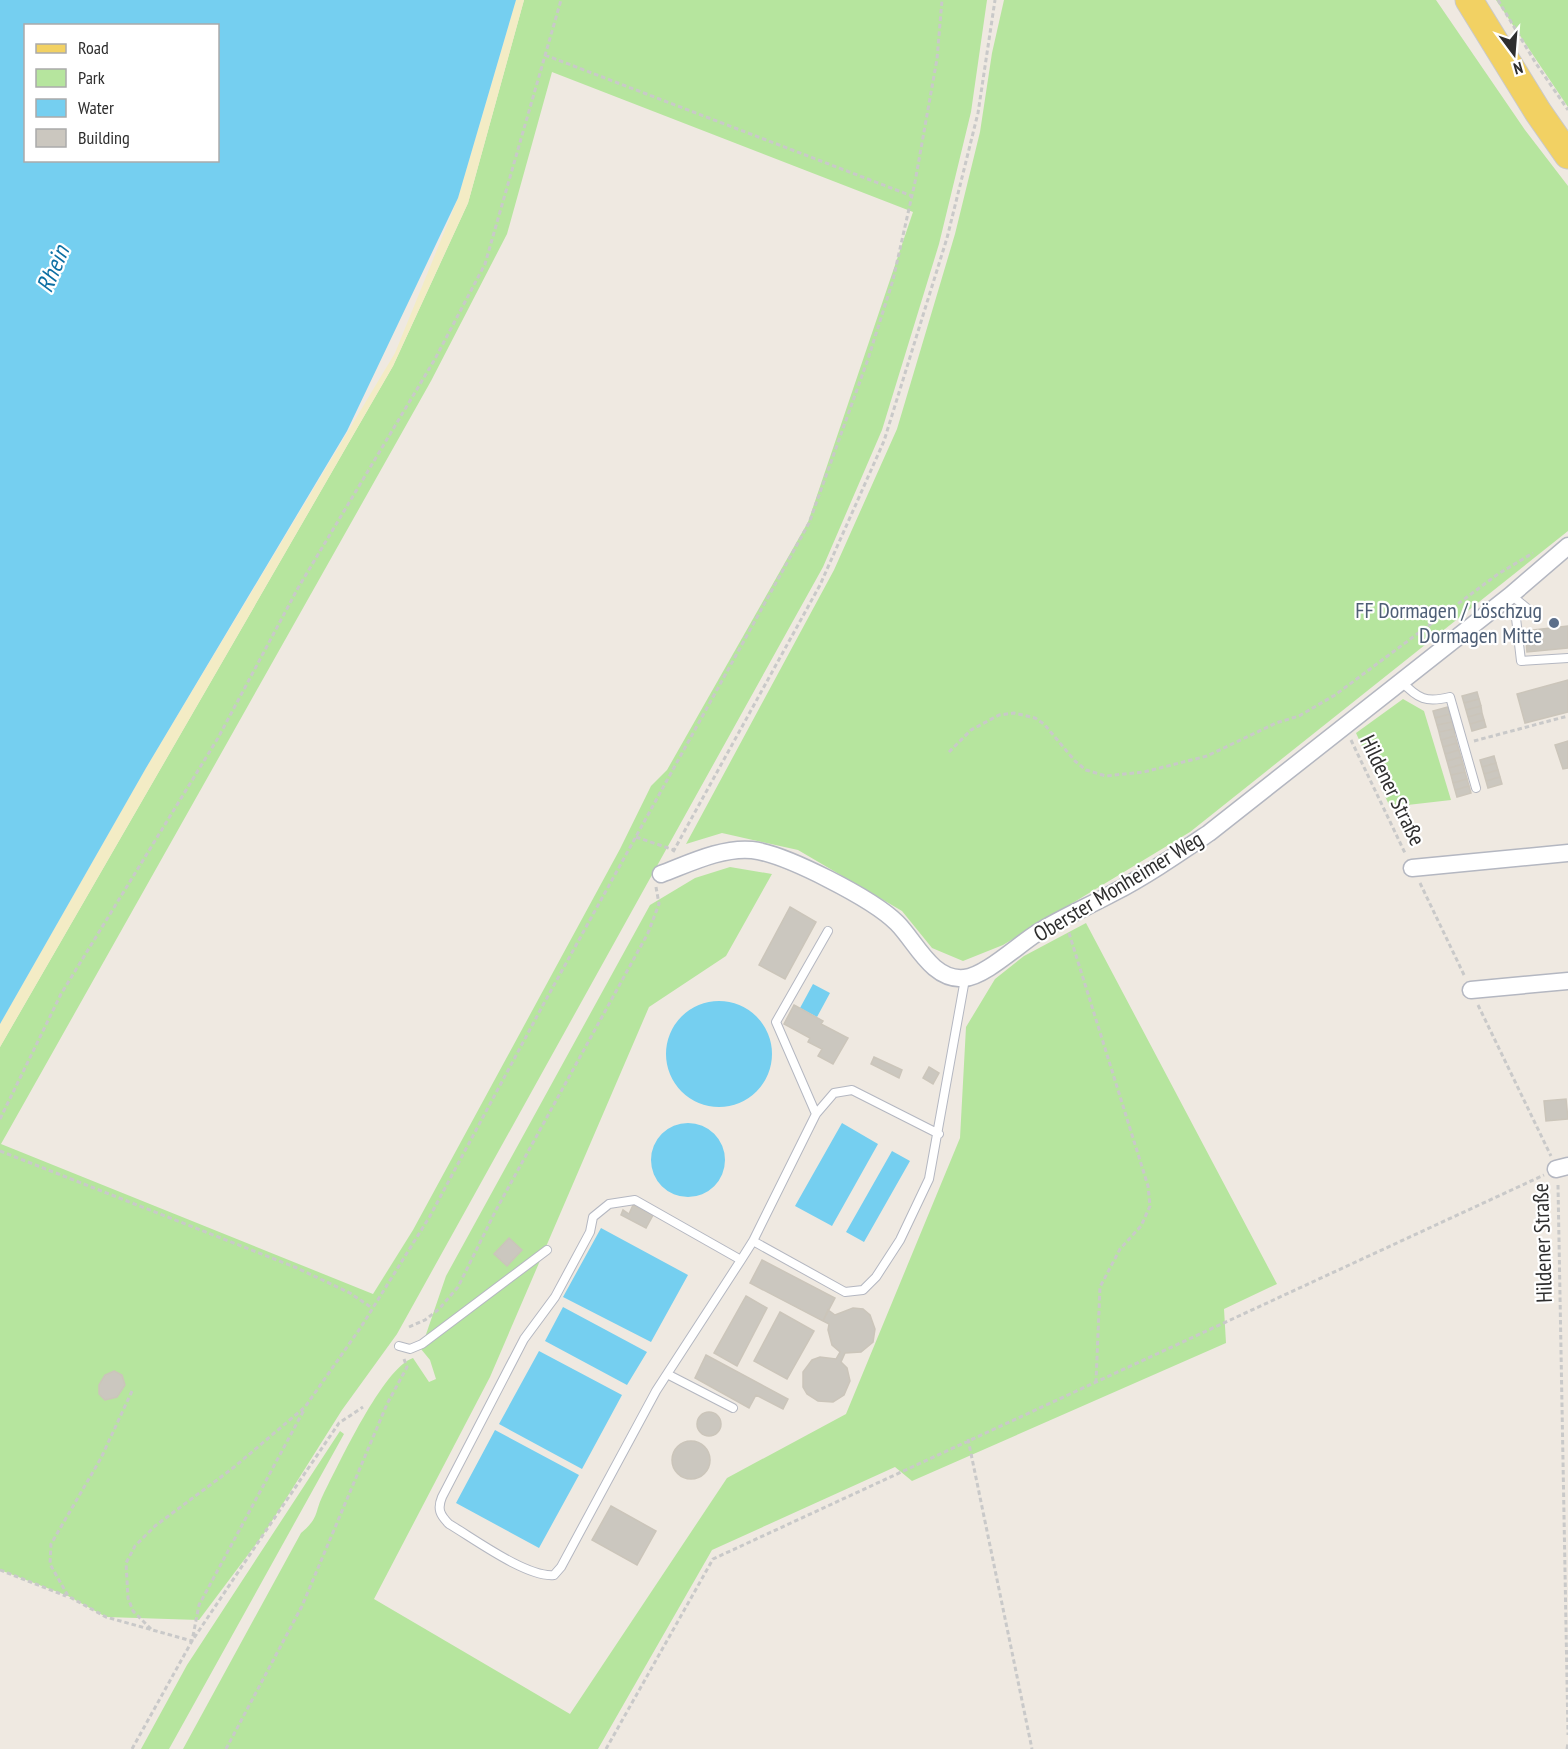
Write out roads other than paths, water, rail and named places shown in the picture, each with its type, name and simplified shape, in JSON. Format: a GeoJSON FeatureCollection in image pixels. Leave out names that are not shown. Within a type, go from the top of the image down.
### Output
{"type":"FeatureCollection","features":[{"type":"Feature","properties":{"kind":"main road"},"geometry":{"type":"LineString","coordinates":[[1469,0],[1538,112],[1568,155]]}},
{"type":"Feature","properties":{"kind":"street","name":"Oberster Monheimer Weg"},"geometry":{"type":"LineString","coordinates":[[965,979],[985,969],[1064,917],[1113,893],[1165,863],[1209,833],[1511,595],[1568,546]]}},
{"type":"Feature","properties":{"kind":"street"},"geometry":{"type":"LineString","coordinates":[[658,879],[715,855],[752,850],[787,860],[872,902],[897,922],[931,965],[947,976],[965,979]]}},
{"type":"Feature","properties":{"kind":"street"},"geometry":{"type":"LineString","coordinates":[[1412,868],[1568,852]]}},
{"type":"Feature","properties":{"kind":"street"},"geometry":{"type":"LineString","coordinates":[[1471,990],[1568,981]]}},
{"type":"Feature","properties":{"kind":"lane"},"geometry":{"type":"LineString","coordinates":[[1511,595],[1528,609],[1516,618],[1521,661],[1568,658]]}},
{"type":"Feature","properties":{"kind":"lane"},"geometry":{"type":"LineString","coordinates":[[1401,681],[1416,697],[1424,701],[1450,697],[1476,788]]}},
{"type":"Feature","properties":{"kind":"lane"},"geometry":{"type":"LineString","coordinates":[[816,1114],[776,1022],[828,931]]}},
{"type":"Feature","properties":{"kind":"lane"},"geometry":{"type":"LineString","coordinates":[[753,1241],[845,1292],[863,1290],[876,1276],[900,1240],[929,1179],[939,1134],[965,979]]}},
{"type":"Feature","properties":{"kind":"lane"},"geometry":{"type":"LineString","coordinates":[[741,1260],[634,1200],[609,1204],[594,1218],[590,1232],[555,1297],[524,1339],[442,1497],[439,1505],[440,1515],[449,1524],[526,1569],[544,1576],[554,1575],[561,1567],[667,1374],[741,1260],[753,1241],[816,1114],[834,1093],[852,1090],[939,1134]]}},
{"type":"Feature","properties":{"kind":"lane"},"geometry":{"type":"LineString","coordinates":[[399,1346],[410,1349],[422,1344],[547,1250]]}},
{"type":"Feature","properties":{"kind":"lane"},"geometry":{"type":"LineString","coordinates":[[667,1374],[732,1408]]}},
{"type":"Feature","properties":{"kind":"water","name":"Rhein"},"geometry":{"type":"Polygon","coordinates":[[[0,0],[516,0],[458,198],[347,431],[146,768],[0,1024],[0,0]]]}},
{"type":"Feature","properties":{"kind":"water"},"geometry":{"type":"Polygon","coordinates":[[[813,984],[830,993],[817,1017],[800,1008],[813,984]]]}},
{"type":"Feature","properties":{"kind":"water"},"geometry":{"type":"Polygon","coordinates":[[[719,1001],[739,1005],[757,1016],[768,1034],[772,1054],[768,1074],[757,1092],[739,1103],[719,1107],[699,1103],[681,1092],[670,1074],[666,1054],[670,1034],[681,1016],[699,1005],[719,1001]]]}},
{"type":"Feature","properties":{"kind":"water"},"geometry":{"type":"Polygon","coordinates":[[[681,1123],[695,1123],[709,1129],[719,1139],[725,1153],[723,1174],[709,1191],[695,1197],[681,1197],[667,1191],[657,1181],[651,1167],[651,1153],[657,1139],[667,1129],[681,1123]]]}},
{"type":"Feature","properties":{"kind":"water"},"geometry":{"type":"Polygon","coordinates":[[[842,1123],[878,1144],[832,1226],[795,1206],[842,1123]]]}},
{"type":"Feature","properties":{"kind":"water"},"geometry":{"type":"Polygon","coordinates":[[[892,1151],[910,1161],[864,1242],[846,1232],[892,1151]]]}},
{"type":"Feature","properties":{"kind":"water"},"geometry":{"type":"Polygon","coordinates":[[[601,1228],[688,1275],[651,1342],[563,1297],[601,1228]]]}},
{"type":"Feature","properties":{"kind":"water"},"geometry":{"type":"Polygon","coordinates":[[[563,1307],[647,1352],[627,1385],[545,1341],[563,1307]]]}},
{"type":"Feature","properties":{"kind":"water"},"geometry":{"type":"Polygon","coordinates":[[[539,1351],[622,1395],[582,1469],[499,1424],[539,1351]]]}},
{"type":"Feature","properties":{"kind":"water"},"geometry":{"type":"Polygon","coordinates":[[[495,1430],[579,1475],[539,1548],[456,1503],[495,1430]]]}},
{"type":"Feature","properties":{"kind":"place","name":"FF Dormagen / Löschzug Dormagen Mitte"},"geometry":{"type":"Point","coordinates":[1554,623]}}]}
